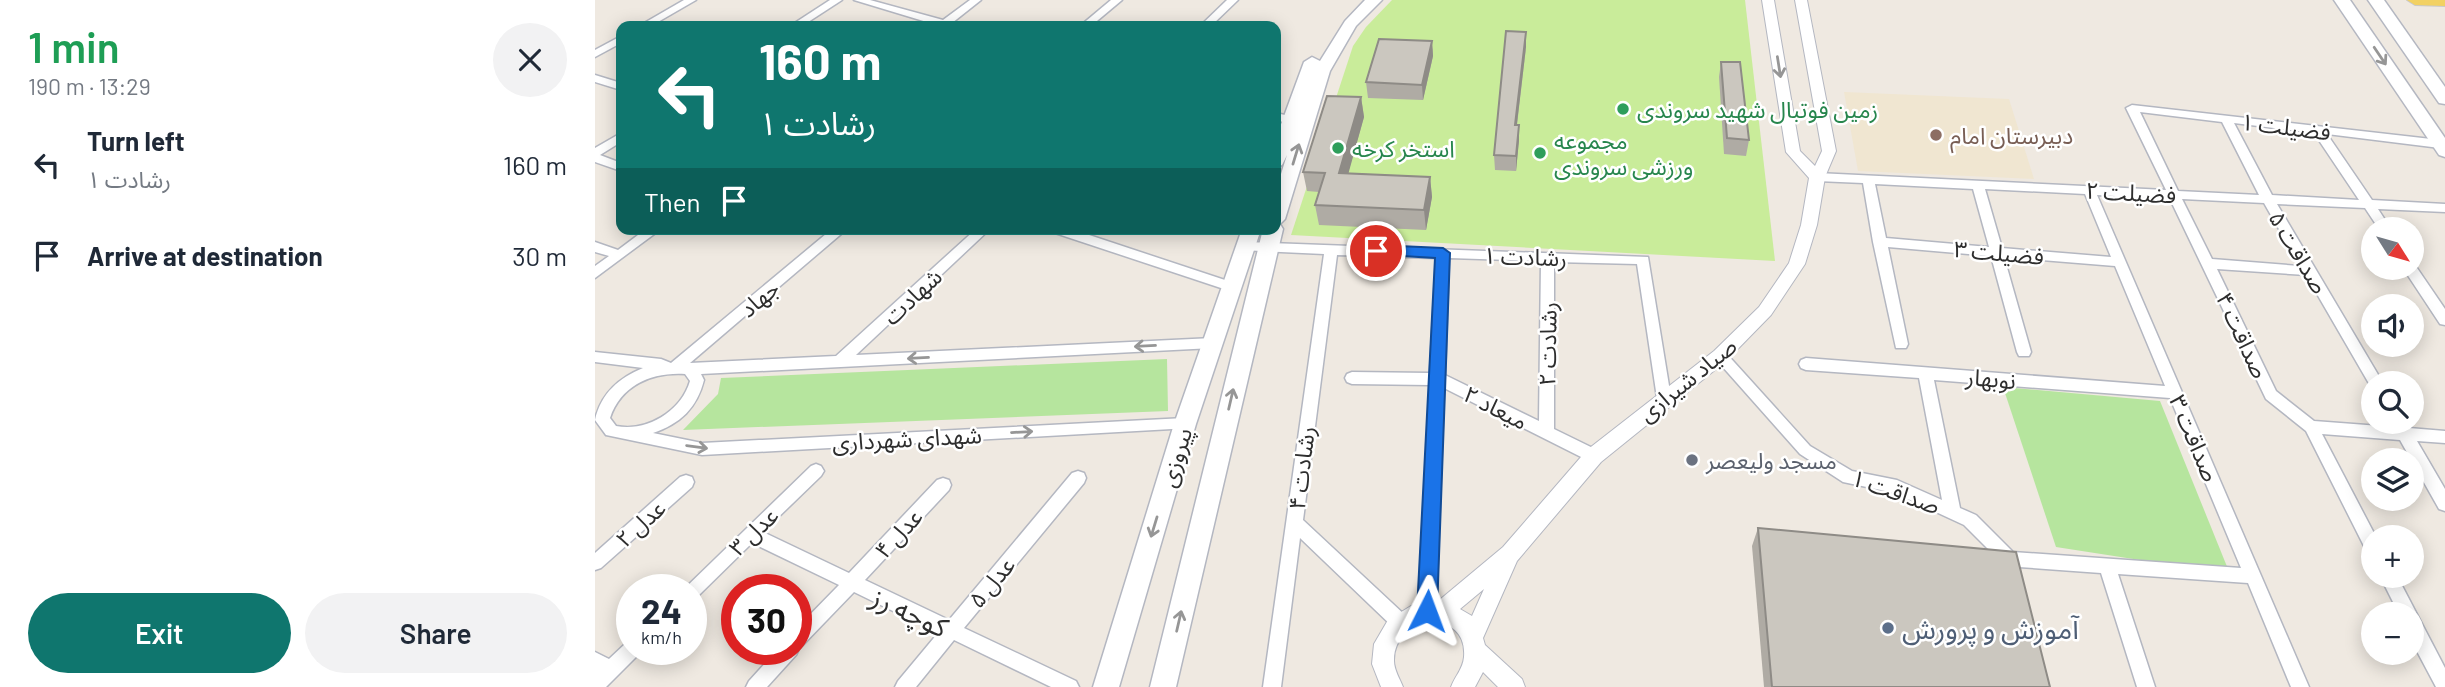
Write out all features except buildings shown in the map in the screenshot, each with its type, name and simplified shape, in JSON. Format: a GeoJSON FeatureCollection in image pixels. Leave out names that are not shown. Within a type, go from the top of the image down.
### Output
{"type":"FeatureCollection","features":[{"type":"Feature","properties":{"kind":"main road"},"geometry":{"type":"LineString","coordinates":[[1283,118],[1322,44],[1360,0]]}},
{"type":"Feature","properties":{"kind":"main road"},"geometry":{"type":"LineString","coordinates":[[1281,203],[1322,71],[1350,24],[1374,0]]}},
{"type":"Feature","properties":{"kind":"main road"},"geometry":{"type":"LineString","coordinates":[[2342,0],[2442,147]]}},
{"type":"Feature","properties":{"kind":"main road"},"geometry":{"type":"LineString","coordinates":[[2376,0],[2445,99]]}},
{"type":"Feature","properties":{"kind":"main road"},"geometry":{"type":"LineString","coordinates":[[2415,0],[2445,1]]}},
{"type":"Feature","properties":{"kind":"main road","name":"پیروزی"},"geometry":{"type":"LineString","coordinates":[[1106,687],[1185,424],[1232,287],[1259,238]]}},
{"type":"Feature","properties":{"kind":"main road","name":"پیروزی"},"geometry":{"type":"LineString","coordinates":[[1163,687],[1259,238]]}},
{"type":"Feature","properties":{"kind":"street"},"geometry":{"type":"LineString","coordinates":[[654,21],[691,0]]}},
{"type":"Feature","properties":{"kind":"street"},"geometry":{"type":"LineString","coordinates":[[803,21],[837,0]]}},
{"type":"Feature","properties":{"kind":"street"},"geometry":{"type":"LineString","coordinates":[[859,0],[934,21]]}},
{"type":"Feature","properties":{"kind":"street"},"geometry":{"type":"LineString","coordinates":[[952,21],[976,0]]}},
{"type":"Feature","properties":{"kind":"street"},"geometry":{"type":"LineString","coordinates":[[1090,21],[1117,0]]}},
{"type":"Feature","properties":{"kind":"street"},"geometry":{"type":"LineString","coordinates":[[1210,21],[1233,0]]}},
{"type":"Feature","properties":{"kind":"street"},"geometry":{"type":"LineString","coordinates":[[1768,0],[1793,152],[1817,177]]}},
{"type":"Feature","properties":{"kind":"street","name":"صیاد شیرازی"},"geometry":{"type":"LineString","coordinates":[[1510,554],[1594,456],[1720,356],[1765,311],[1797,264],[1809,226],[1817,177],[1829,151],[1801,0]]}},
{"type":"Feature","properties":{"kind":"street"},"geometry":{"type":"LineString","coordinates":[[595,54],[616,42]]}},
{"type":"Feature","properties":{"kind":"street"},"geometry":{"type":"LineString","coordinates":[[595,78],[616,85]]}},
{"type":"Feature","properties":{"kind":"street","name":"فضیلت ۱"},"geometry":{"type":"LineString","coordinates":[[2132,108],[2442,147]]}},
{"type":"Feature","properties":{"kind":"street","name":"صداقت ۴"},"geometry":{"type":"LineString","coordinates":[[2132,108],[2172,194],[2210,264],[2271,395],[2311,427],[2362,525]]}},
{"type":"Feature","properties":{"kind":"street","name":"صداقت ۵"},"geometry":{"type":"LineString","coordinates":[[2226,119],[2267,198],[2369,371]]}},
{"type":"Feature","properties":{"kind":"street"},"geometry":{"type":"LineString","coordinates":[[2318,130],[2377,217]]}},
{"type":"Feature","properties":{"kind":"street"},"geometry":{"type":"LineString","coordinates":[[595,156],[616,141]]}},
{"type":"Feature","properties":{"kind":"street"},"geometry":{"type":"LineString","coordinates":[[595,156],[616,165]]}},
{"type":"Feature","properties":{"kind":"street","name":"فضیلت ۲"},"geometry":{"type":"LineString","coordinates":[[1817,177],[2445,208]]}},
{"type":"Feature","properties":{"kind":"street"},"geometry":{"type":"LineString","coordinates":[[1868,180],[1901,344]]}},
{"type":"Feature","properties":{"kind":"street"},"geometry":{"type":"LineString","coordinates":[[1978,185],[2024,352]]}},
{"type":"Feature","properties":{"kind":"street","name":"صداقت ۳"},"geometry":{"type":"LineString","coordinates":[[2089,190],[2300,687]]}},
{"type":"Feature","properties":{"kind":"street"},"geometry":{"type":"LineString","coordinates":[[595,273],[647,235]]}},
{"type":"Feature","properties":{"kind":"street","name":"جهاد"},"geometry":{"type":"LineString","coordinates":[[678,368],[834,235]]}},
{"type":"Feature","properties":{"kind":"street","name":"شهادت"},"geometry":{"type":"LineString","coordinates":[[839,362],[977,235]]}},
{"type":"Feature","properties":{"kind":"street"},"geometry":{"type":"LineString","coordinates":[[1074,235],[1232,287]]}},
{"type":"Feature","properties":{"kind":"street","name":"رشادت ۱"},"geometry":{"type":"LineString","coordinates":[[1259,238],[1331,249],[1643,260],[1664,398]]}},
{"type":"Feature","properties":{"kind":"street","name":"فضیلت ۳"},"geometry":{"type":"LineString","coordinates":[[1879,242],[2120,262]]}},
{"type":"Feature","properties":{"kind":"street"},"geometry":{"type":"LineString","coordinates":[[595,247],[619,256]]}},
{"type":"Feature","properties":{"kind":"street","name":"رشادت ۴"},"geometry":{"type":"LineString","coordinates":[[1272,687],[1331,249]]}},
{"type":"Feature","properties":{"kind":"street"},"geometry":{"type":"LineString","coordinates":[[1434,612],[1443,253]]}},
{"type":"Feature","properties":{"kind":"street","name":"رشادت ۲"},"geometry":{"type":"LineString","coordinates":[[1546,432],[1548,257]]}},
{"type":"Feature","properties":{"kind":"street"},"geometry":{"type":"LineString","coordinates":[[2210,264],[2310,271]]}},
{"type":"Feature","properties":{"kind":"street"},"geometry":{"type":"LineString","coordinates":[[2418,280],[2445,320]]}},
{"type":"Feature","properties":{"kind":"street"},"geometry":{"type":"LineString","coordinates":[[599,415],[606,402],[622,385],[646,373],[678,368],[1213,342]]}},
{"type":"Feature","properties":{"kind":"street","name":"صداقت ۱"},"geometry":{"type":"LineString","coordinates":[[1720,356],[1805,450],[1848,477],[1897,488],[1952,510],[1970,520],[2012,559]]}},
{"type":"Feature","properties":{"kind":"street"},"geometry":{"type":"LineString","coordinates":[[595,357],[678,368],[697,380],[695,396],[680,414],[656,427],[631,434]]}},
{"type":"Feature","properties":{"kind":"street","name":"نوبهار"},"geometry":{"type":"LineString","coordinates":[[1806,365],[2176,393]]}},
{"type":"Feature","properties":{"kind":"street"},"geometry":{"type":"LineString","coordinates":[[1924,373],[1952,510]]}},
{"type":"Feature","properties":{"kind":"street","name":"میعاد ۲"},"geometry":{"type":"LineString","coordinates":[[1352,378],[1440,379],[1594,456]]}},
{"type":"Feature","properties":{"kind":"street","name":"شهدای شهرداری"},"geometry":{"type":"LineString","coordinates":[[599,415],[611,431],[702,449],[1185,424]]}},
{"type":"Feature","properties":{"kind":"street"},"geometry":{"type":"LineString","coordinates":[[2311,427],[2361,428]]}},
{"type":"Feature","properties":{"kind":"street"},"geometry":{"type":"LineString","coordinates":[[2424,433],[2445,437]]}},
{"type":"Feature","properties":{"kind":"street"},"geometry":{"type":"LineString","coordinates":[[2405,434],[2445,504]]}},
{"type":"Feature","properties":{"kind":"street","name":"عدل ۳"},"geometry":{"type":"LineString","coordinates":[[707,576],[815,471]]}},
{"type":"Feature","properties":{"kind":"street","name":"عدل ۵"},"geometry":{"type":"LineString","coordinates":[[904,687],[1078,478]]}},
{"type":"Feature","properties":{"kind":"street","name":"عدل ۲"},"geometry":{"type":"LineString","coordinates":[[595,563],[686,482]]}},
{"type":"Feature","properties":{"kind":"street","name":"عدل ۴"},"geometry":{"type":"LineString","coordinates":[[812,625],[943,485]]}},
{"type":"Feature","properties":{"kind":"street"},"geometry":{"type":"LineString","coordinates":[[1294,522],[1400,622]]}},
{"type":"Feature","properties":{"kind":"street","name":"کوچه رز"},"geometry":{"type":"LineString","coordinates":[[750,534],[951,630],[1044,682],[1070,687]]}},
{"type":"Feature","properties":{"kind":"street"},"geometry":{"type":"LineString","coordinates":[[1391,687],[1384,674],[1382,660],[1384,646],[1400,622],[1434,612],[1510,554]]}},
{"type":"Feature","properties":{"kind":"street"},"geometry":{"type":"LineString","coordinates":[[1462,687],[1475,665],[1474,644],[1510,554]]}},
{"type":"Feature","properties":{"kind":"street"},"geometry":{"type":"LineString","coordinates":[[2018,585],[2012,559],[2253,576]]}},
{"type":"Feature","properties":{"kind":"street"},"geometry":{"type":"LineString","coordinates":[[2107,566],[2146,687]]}},
{"type":"Feature","properties":{"kind":"street"},"geometry":{"type":"LineString","coordinates":[[1434,612],[1465,625],[1474,644],[1514,687]]}},
{"type":"Feature","properties":{"kind":"street"},"geometry":{"type":"LineString","coordinates":[[2424,646],[2445,686]]}},
{"type":"Feature","properties":{"kind":"street"},"geometry":{"type":"LineString","coordinates":[[595,685],[603,665]]}},
{"type":"Feature","properties":{"kind":"street"},"geometry":{"type":"LineString","coordinates":[[755,687],[775,665]]}},
{"type":"Feature","properties":{"kind":"shaded area","name":"دبیرستان امام"},"geometry":{"type":"Polygon","coordinates":[[[1844,92],[2009,99],[2034,179],[1858,171],[1844,92]]]}},
{"type":"Feature","properties":{"kind":"green space","name":"مجموعه ورزشی سروندی"},"geometry":{"type":"Polygon","coordinates":[[[1392,0],[1745,0],[1775,261],[1291,235],[1353,46],[1366,27],[1392,0]]]}},
{"type":"Feature","properties":{"kind":"green space"},"geometry":{"type":"Polygon","coordinates":[[[1167,359],[1168,411],[683,430],[718,394],[721,378],[1167,359]]]}},
{"type":"Feature","properties":{"kind":"green space"},"geometry":{"type":"Polygon","coordinates":[[[2003,387],[2160,401],[2230,574],[2056,547],[2003,387]]]}},
{"type":"Feature","properties":{"kind":"place","name":"زمین فوتبال شهید سروندی"},"geometry":{"type":"Point","coordinates":[1623,109]}},
{"type":"Feature","properties":{"kind":"place","name":"دبیرستان امام"},"geometry":{"type":"Point","coordinates":[1936,135]}},
{"type":"Feature","properties":{"kind":"place","name":"استخر کرخه"},"geometry":{"type":"Point","coordinates":[1338,148]}},
{"type":"Feature","properties":{"kind":"place","name":"مجموعه ورزشی سروندی"},"geometry":{"type":"Point","coordinates":[1540,153]}},
{"type":"Feature","properties":{"kind":"place","name":"مسجد ولیعصر"},"geometry":{"type":"Point","coordinates":[1692,460]}},
{"type":"Feature","properties":{"kind":"place","name":"آموزش و پرورش"},"geometry":{"type":"Point","coordinates":[1888,628]}},
{"type":"Feature","properties":{"kind":"route"},"geometry":{"type":"LineString","coordinates":[[1376,251],[1443,253],[1440,379],[1427,611]]}}]}
